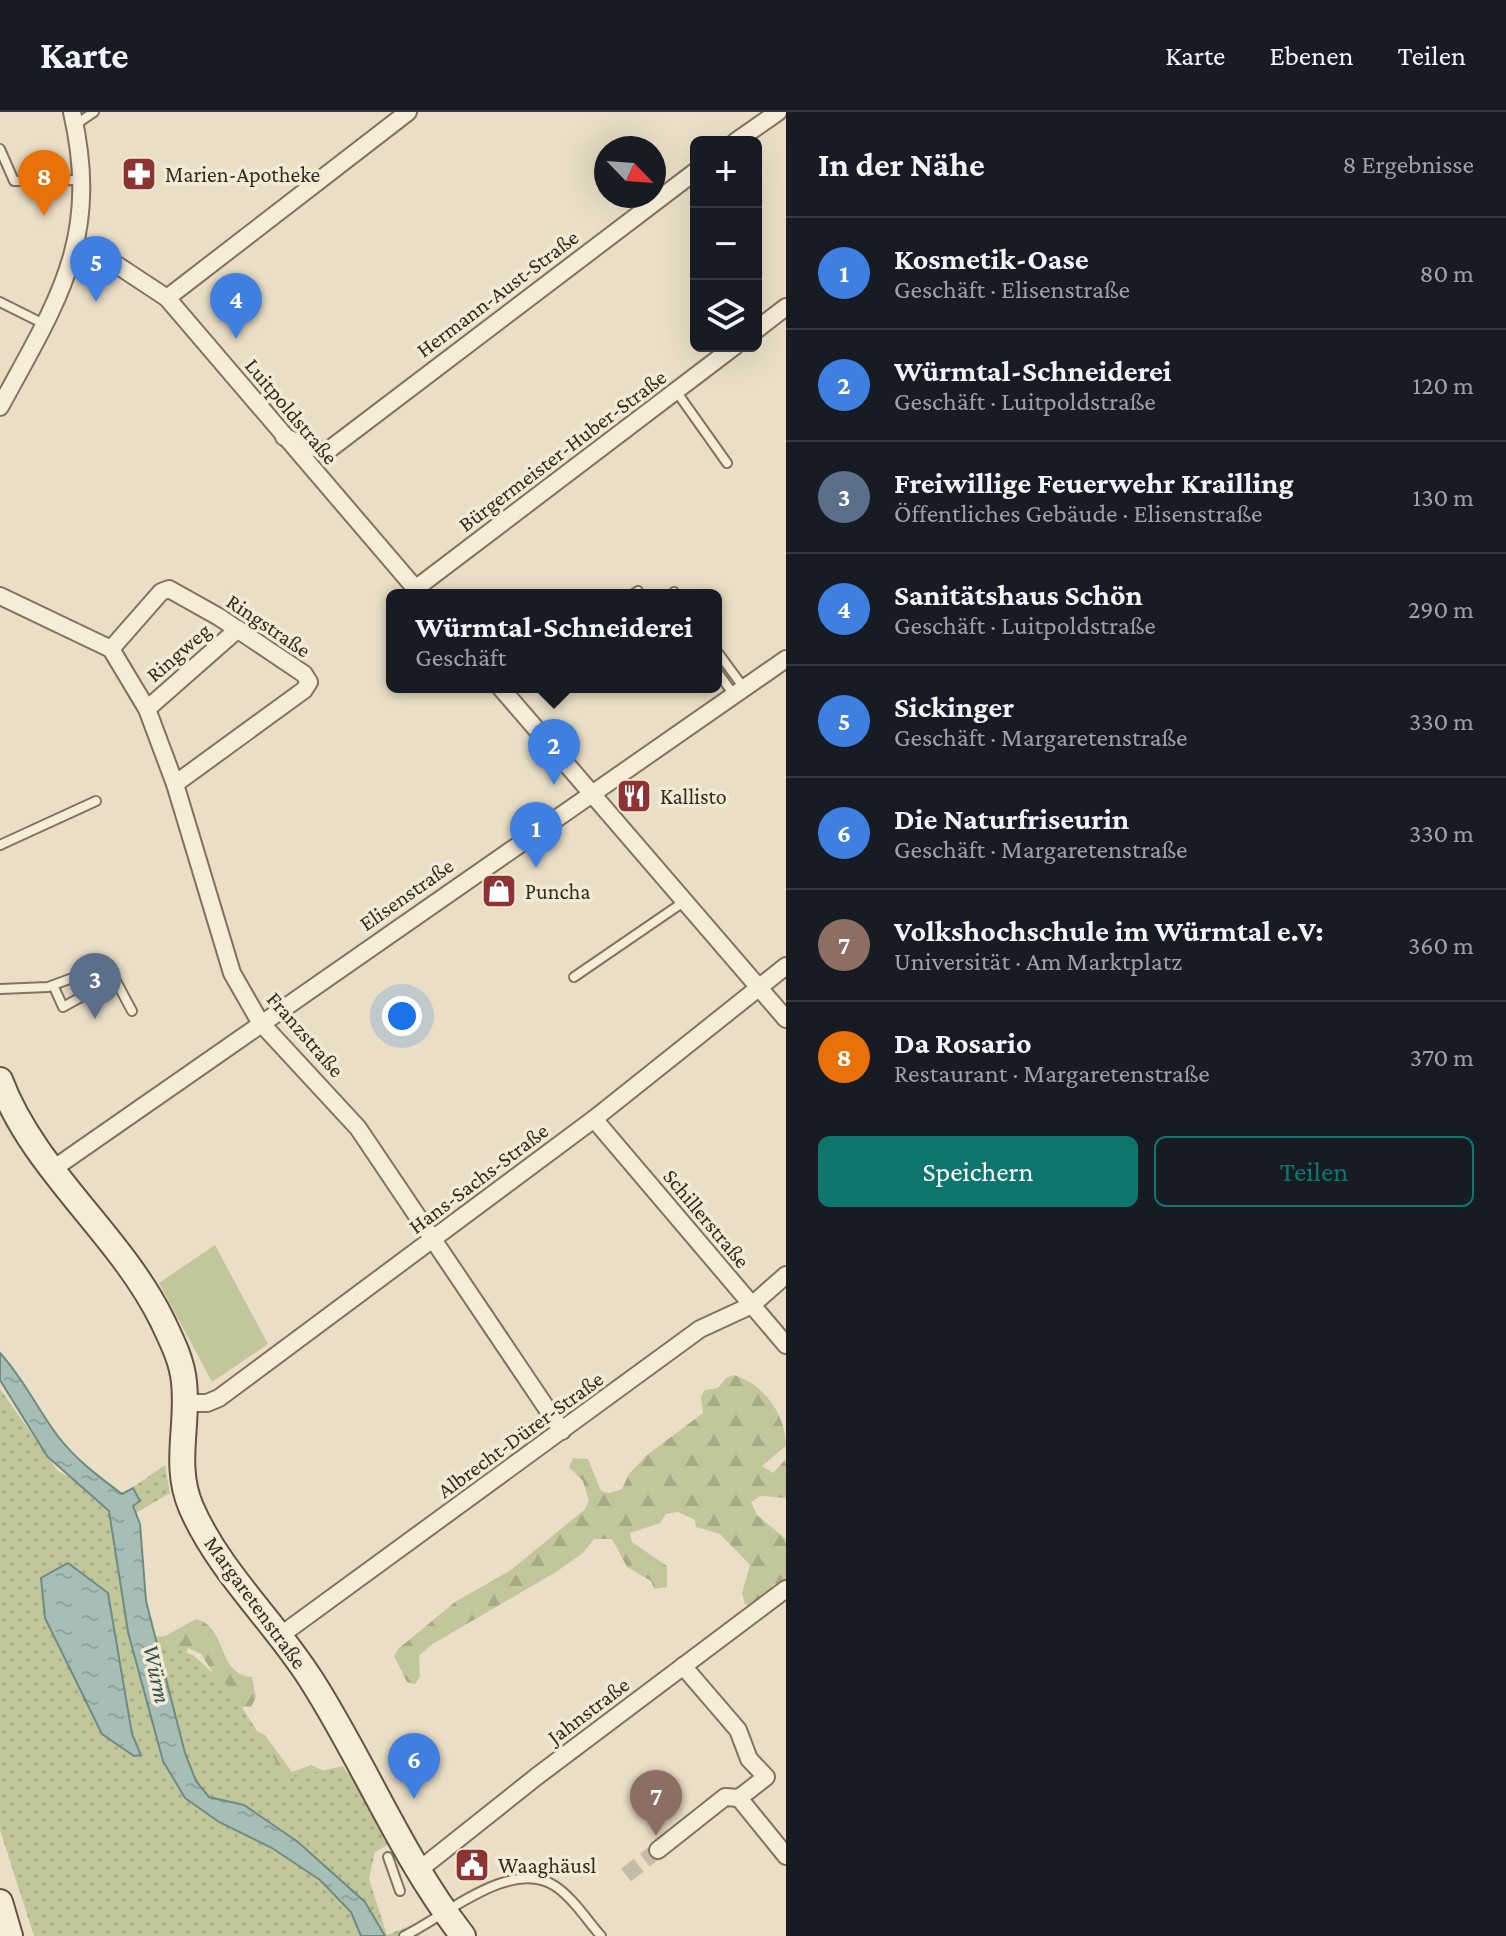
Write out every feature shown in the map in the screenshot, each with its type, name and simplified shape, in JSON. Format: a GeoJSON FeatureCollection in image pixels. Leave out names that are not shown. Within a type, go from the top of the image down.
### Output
{"type":"FeatureCollection","features":[{"type":"Feature","properties":{"kind":"street"},"geometry":{"type":"LineString","coordinates":[[167,298],[408,112]]}},
{"type":"Feature","properties":{"kind":"street"},"geometry":{"type":"LineString","coordinates":[[744,136],[778,112]]}},
{"type":"Feature","properties":{"kind":"street"},"geometry":{"type":"LineString","coordinates":[[0,407],[44,324],[77,247],[81,180],[73,118]]}},
{"type":"Feature","properties":{"kind":"street","name":"Hermann-Aust-Straße"},"geometry":{"type":"LineString","coordinates":[[326,452],[690,176]]}},
{"type":"Feature","properties":{"kind":"street","name":"Luitpoldstraße"},"geometry":{"type":"LineString","coordinates":[[77,247],[117,265],[167,298],[415,589]]}},
{"type":"Feature","properties":{"kind":"street"},"geometry":{"type":"LineString","coordinates":[[762,325],[786,307]]}},
{"type":"Feature","properties":{"kind":"street","name":"Bürgermeister-Huber-Straße"},"geometry":{"type":"LineString","coordinates":[[422,589],[727,352]]}},
{"type":"Feature","properties":{"kind":"street"},"geometry":{"type":"LineString","coordinates":[[284,437],[326,452],[323,482]]}},
{"type":"Feature","properties":{"kind":"street","name":"Ringstraße"},"geometry":{"type":"LineString","coordinates":[[111,649],[161,592],[169,589],[238,629],[304,674],[309,682],[304,690],[175,784]]}},
{"type":"Feature","properties":{"kind":"street"},"geometry":{"type":"LineString","coordinates":[[0,596],[111,649]]}},
{"type":"Feature","properties":{"kind":"street","name":"Ringweg"},"geometry":{"type":"LineString","coordinates":[[147,709],[238,629]]}},
{"type":"Feature","properties":{"kind":"street","name":"Franzstraße"},"geometry":{"type":"LineString","coordinates":[[111,649],[147,709],[175,784],[232,973],[260,1022],[358,1128],[562,1431]]}},
{"type":"Feature","properties":{"kind":"street","name":"Elisenstraße"},"geometry":{"type":"LineString","coordinates":[[53,1169],[260,1022],[786,659]]}},
{"type":"Feature","properties":{"kind":"street"},"geometry":{"type":"LineString","coordinates":[[505,693],[786,1019]]}},
{"type":"Feature","properties":{"kind":"street","name":"Hans-Sachs-Straße"},"geometry":{"type":"LineString","coordinates":[[185,1403],[207,1403],[219,1398],[594,1119],[786,966]]}},
{"type":"Feature","properties":{"kind":"street","name":"Margaretenstraße"},"geometry":{"type":"LineString","coordinates":[[0,1080],[5,1107],[147,1293],[177,1352],[184,1381],[180,1451],[183,1481],[191,1507],[212,1547],[313,1681],[411,1871],[463,1936]]}},
{"type":"Feature","properties":{"kind":"street","name":"Schillerstraße"},"geometry":{"type":"LineString","coordinates":[[594,1119],[786,1345]]}},
{"type":"Feature","properties":{"kind":"street","name":"Albrecht-Dürer-Straße"},"geometry":{"type":"LineString","coordinates":[[281,1635],[700,1329],[752,1305],[786,1275]]}},
{"type":"Feature","properties":{"kind":"street","name":"Jahnstraße"},"geometry":{"type":"LineString","coordinates":[[411,1871],[786,1589]]}},
{"type":"Feature","properties":{"kind":"street"},"geometry":{"type":"LineString","coordinates":[[658,1850],[725,1797],[739,1798],[766,1777],[749,1759],[738,1730],[683,1666]]}},
{"type":"Feature","properties":{"kind":"street"},"geometry":{"type":"LineString","coordinates":[[739,1798],[786,1856]]}},
{"type":"Feature","properties":{"kind":"street"},"geometry":{"type":"LineString","coordinates":[[0,1902],[10,1936]]}},
{"type":"Feature","properties":{"kind":"lane"},"geometry":{"type":"LineString","coordinates":[[73,118],[94,112]]}},
{"type":"Feature","properties":{"kind":"lane"},"geometry":{"type":"LineString","coordinates":[[0,149],[14,181],[81,180]]}},
{"type":"Feature","properties":{"kind":"lane"},"geometry":{"type":"LineString","coordinates":[[0,302],[44,324]]}},
{"type":"Feature","properties":{"kind":"lane"},"geometry":{"type":"LineString","coordinates":[[676,391],[727,463]]}},
{"type":"Feature","properties":{"kind":"lane"},"geometry":{"type":"LineString","coordinates":[[722,661],[739,692]]}},
{"type":"Feature","properties":{"kind":"lane"},"geometry":{"type":"LineString","coordinates":[[722,676],[739,692]]}},
{"type":"Feature","properties":{"kind":"lane"},"geometry":{"type":"LineString","coordinates":[[0,845],[96,801]]}},
{"type":"Feature","properties":{"kind":"lane"},"geometry":{"type":"LineString","coordinates":[[574,977],[686,901]]}},
{"type":"Feature","properties":{"kind":"lane"},"geometry":{"type":"LineString","coordinates":[[0,989],[53,985],[91,971],[99,987]]}},
{"type":"Feature","properties":{"kind":"lane"},"geometry":{"type":"LineString","coordinates":[[53,985],[63,1007],[116,981],[132,1011]]}},
{"type":"Feature","properties":{"kind":"lane"},"geometry":{"type":"LineString","coordinates":[[388,1857],[411,1871],[400,1891]]}},
{"type":"Feature","properties":{"kind":"lane"},"geometry":{"type":"LineString","coordinates":[[404,1936],[446,1914],[480,1891],[518,1877],[538,1879],[555,1886],[601,1936]]}},
{"type":"Feature","properties":{"kind":"green space"},"geometry":{"type":"Polygon","coordinates":[[[215,1245],[268,1344],[212,1382],[159,1283],[215,1245]]]}},
{"type":"Feature","properties":{"kind":"green space"},"geometry":{"type":"Polygon","coordinates":[[[734,1375],[764,1393],[777,1412],[785,1434],[786,1446],[762,1466],[773,1473],[786,1459],[786,1498],[761,1496],[751,1502],[757,1515],[786,1539],[786,1581],[774,1584],[753,1607],[745,1604],[742,1593],[750,1565],[720,1534],[696,1527],[695,1520],[678,1512],[666,1514],[660,1523],[630,1533],[632,1542],[667,1566],[667,1587],[654,1589],[651,1581],[627,1567],[612,1539],[594,1539],[583,1553],[556,1572],[431,1645],[419,1656],[420,1677],[415,1684],[407,1682],[394,1656],[398,1649],[455,1602],[511,1570],[584,1510],[589,1501],[583,1481],[569,1467],[573,1458],[588,1459],[601,1491],[610,1493],[622,1489],[629,1474],[647,1455],[703,1413],[701,1397],[705,1390],[718,1388],[726,1378],[734,1375]]]}},
{"type":"Feature","properties":{"kind":"green space"},"geometry":{"type":"Polygon","coordinates":[[[0,1389],[57,1470],[107,1500],[141,1637],[193,1655],[230,1688],[287,1779],[343,1766],[389,1844],[375,1852],[369,1879],[387,1935],[414,1924],[420,1936],[34,1936],[0,1830],[0,1389]]]}},
{"type":"Feature","properties":{"kind":"green space"},"geometry":{"type":"Polygon","coordinates":[[[165,1465],[170,1493],[136,1513],[123,1494],[165,1465]]]}},
{"type":"Feature","properties":{"kind":"green space"},"geometry":{"type":"Polygon","coordinates":[[[196,1619],[214,1631],[233,1668],[252,1677],[256,1697],[251,1707],[235,1707],[201,1654],[188,1648],[182,1666],[243,1725],[265,1735],[292,1772],[311,1765],[322,1770],[355,1774],[362,1788],[361,1819],[185,1753],[154,1637],[165,1636],[196,1619]]]}},
{"type":"Feature","properties":{"kind":"water","name":"Würm"},"geometry":{"type":"Polygon","coordinates":[[[0,1353],[72,1452],[122,1494],[133,1488],[140,1501],[133,1506],[140,1524],[146,1601],[185,1753],[196,1781],[209,1797],[244,1805],[298,1842],[365,1902],[385,1936],[361,1936],[351,1912],[320,1880],[272,1848],[219,1822],[185,1798],[163,1761],[128,1632],[109,1511],[47,1456],[0,1380],[0,1353]]]}},
{"type":"Feature","properties":{"kind":"water"},"geometry":{"type":"Polygon","coordinates":[[[68,1563],[108,1593],[132,1734],[141,1755],[134,1756],[102,1734],[45,1618],[41,1578],[68,1563]]]}},
{"type":"Feature","properties":{"kind":"tunnel"},"geometry":{"type":"LineString","coordinates":[[626,1875],[658,1850]]}},
{"type":"Feature","properties":{"kind":"place","name":"Marien-Apotheke"},"geometry":{"type":"Point","coordinates":[139,174]}},
{"type":"Feature","properties":{"kind":"place","name":"Da Rosario"},"geometry":{"type":"Point","coordinates":[44,216]}},
{"type":"Feature","properties":{"kind":"place","name":"Sickinger"},"geometry":{"type":"Point","coordinates":[96,302]}},
{"type":"Feature","properties":{"kind":"place","name":"Sanitätshaus Schön"},"geometry":{"type":"Point","coordinates":[236,339]}},
{"type":"Feature","properties":{"kind":"place","name":"Würmtal-Schneiderei"},"geometry":{"type":"Point","coordinates":[554,785]}},
{"type":"Feature","properties":{"kind":"place","name":"Kallisto"},"geometry":{"type":"Point","coordinates":[634,796]}},
{"type":"Feature","properties":{"kind":"place","name":"Kosmetik-Oase"},"geometry":{"type":"Point","coordinates":[536,868]}},
{"type":"Feature","properties":{"kind":"place","name":"Puncha"},"geometry":{"type":"Point","coordinates":[499,891]}},
{"type":"Feature","properties":{"kind":"place","name":"Freiwillige Feuerwehr Krailling"},"geometry":{"type":"Point","coordinates":[95,1019]}},
{"type":"Feature","properties":{"kind":"place","name":"Die Naturfriseurin"},"geometry":{"type":"Point","coordinates":[414,1799]}},
{"type":"Feature","properties":{"kind":"place","name":"Volkshochschule im Würmtal e.V:"},"geometry":{"type":"Point","coordinates":[656,1836]}},
{"type":"Feature","properties":{"kind":"place","name":"Waaghäusl"},"geometry":{"type":"Point","coordinates":[472,1865]}}]}
